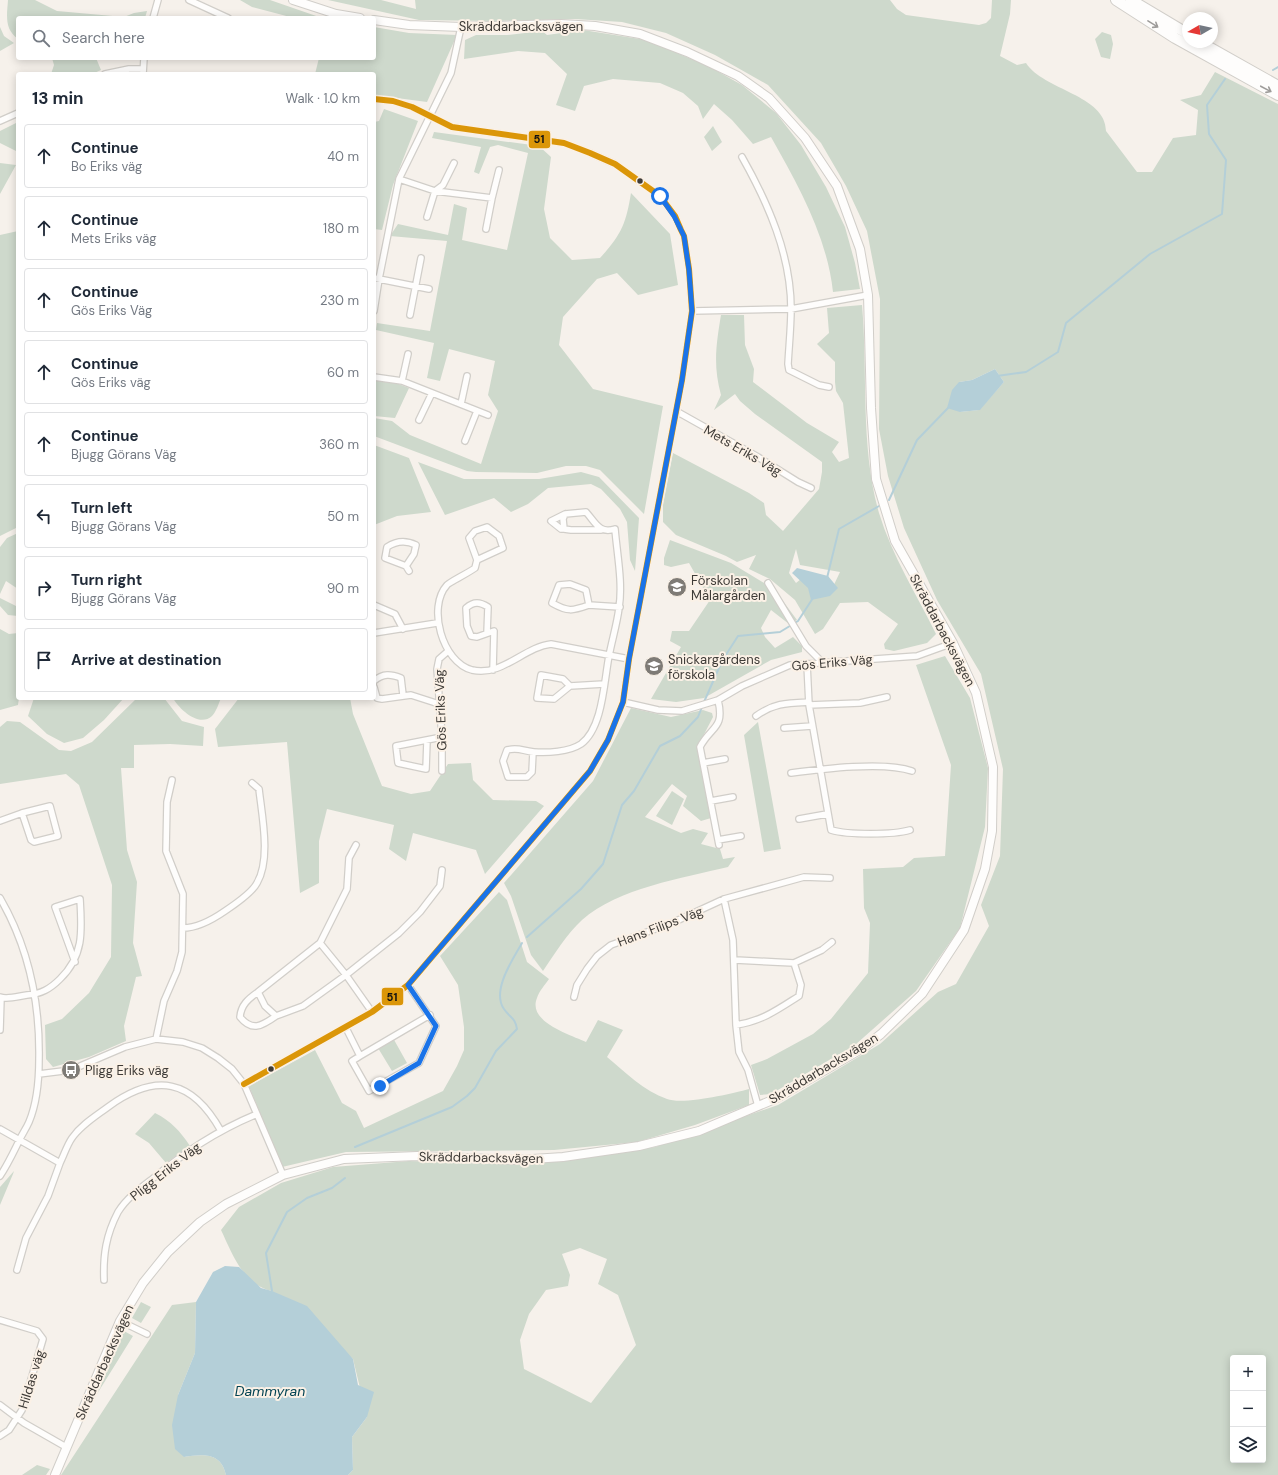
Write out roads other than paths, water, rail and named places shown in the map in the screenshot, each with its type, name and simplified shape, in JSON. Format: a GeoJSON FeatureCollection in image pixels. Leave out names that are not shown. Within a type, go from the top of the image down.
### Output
{"type":"FeatureCollection","features":[{"type":"Feature","properties":{"kind":"highway"},"geometry":{"type":"LineString","coordinates":[[1116,0],[1181,42],[1278,95]]}},
{"type":"Feature","properties":{"kind":"highway"},"geometry":{"type":"LineString","coordinates":[[1131,0],[1182,30]]}},
{"type":"Feature","properties":{"kind":"highway"},"geometry":{"type":"LineString","coordinates":[[1211,48],[1278,86]]}},
{"type":"Feature","properties":{"kind":"street"},"geometry":{"type":"LineString","coordinates":[[154,16],[158,0]]}},
{"type":"Feature","properties":{"kind":"street"},"geometry":{"type":"LineString","coordinates":[[189,0],[224,16]]}},
{"type":"Feature","properties":{"kind":"street"},"geometry":{"type":"LineString","coordinates":[[294,0],[336,14],[348,16]]}},
{"type":"Feature","properties":{"kind":"street","name":"Skräddarbacksvägen"},"geometry":{"type":"LineString","coordinates":[[55,1475],[120,1321],[143,1283],[168,1252],[200,1222],[226,1204],[283,1175],[344,1159],[417,1156],[517,1160],[563,1157],[639,1146],[699,1131],[777,1098],[863,1048],[882,1034],[922,994],[964,930],[985,869],[992,831],[994,786],[993,767],[976,693],[952,644],[895,541],[876,479],[871,415],[868,295],[860,249],[837,186],[805,138],[769,98],[738,76],[687,52],[640,34],[595,26],[561,24],[461,27],[409,25],[376,20]]}},
{"type":"Feature","properties":{"kind":"street"},"geometry":{"type":"LineString","coordinates":[[429,289],[376,278],[399,180],[451,73],[461,27]]}},
{"type":"Feature","properties":{"kind":"street"},"geometry":{"type":"LineString","coordinates":[[115,72],[129,69],[142,72],[144,60]]}},
{"type":"Feature","properties":{"kind":"street"},"geometry":{"type":"LineString","coordinates":[[244,1084],[346,1028],[372,1012],[408,985],[590,771],[608,740],[623,702],[629,659],[676,411],[692,311],[689,270],[684,236],[674,216],[660,196],[615,164],[564,143],[452,127],[412,107],[393,101],[376,99]]}},
{"type":"Feature","properties":{"kind":"street"},"geometry":{"type":"LineString","coordinates":[[0,121],[16,114]]}},
{"type":"Feature","properties":{"kind":"street"},"geometry":{"type":"LineString","coordinates":[[742,157],[760,190],[780,243],[789,283],[791,309],[789,370],[819,385],[829,387]]}},
{"type":"Feature","properties":{"kind":"street"},"geometry":{"type":"LineString","coordinates":[[427,217],[435,191],[442,185],[454,163]]}},
{"type":"Feature","properties":{"kind":"street"},"geometry":{"type":"LineString","coordinates":[[486,229],[499,170]]}},
{"type":"Feature","properties":{"kind":"street"},"geometry":{"type":"LineString","coordinates":[[399,180],[435,191],[492,198]]}},
{"type":"Feature","properties":{"kind":"street"},"geometry":{"type":"LineString","coordinates":[[410,315],[421,258]]}},
{"type":"Feature","properties":{"kind":"street"},"geometry":{"type":"LineString","coordinates":[[692,311],[791,309],[868,295]]}},
{"type":"Feature","properties":{"kind":"street"},"geometry":{"type":"LineString","coordinates":[[402,381],[408,354]]}},
{"type":"Feature","properties":{"kind":"street"},"geometry":{"type":"LineString","coordinates":[[461,404],[467,376]]}},
{"type":"Feature","properties":{"kind":"street"},"geometry":{"type":"LineString","coordinates":[[376,377],[402,381],[488,415]]}},
{"type":"Feature","properties":{"kind":"street"},"geometry":{"type":"LineString","coordinates":[[418,420],[432,393]]}},
{"type":"Feature","properties":{"kind":"street"},"geometry":{"type":"LineString","coordinates":[[465,441],[477,411]]}},
{"type":"Feature","properties":{"kind":"street","name":"Mets Eriks Väg"},"geometry":{"type":"LineString","coordinates":[[676,411],[758,457],[798,482],[811,488]]}},
{"type":"Feature","properties":{"kind":"street"},"geometry":{"type":"LineString","coordinates":[[533,752],[532,772],[527,777],[508,777],[503,760],[507,750],[518,748],[533,752],[552,752],[580,745],[591,735],[601,705],[609,655],[620,607],[619,571],[615,529],[607,531],[561,529],[551,521],[566,514],[586,512],[601,530]]}},
{"type":"Feature","properties":{"kind":"street"},"geometry":{"type":"LineString","coordinates":[[564,529],[563,519],[566,514]]}},
{"type":"Feature","properties":{"kind":"street","name":"Gös Eriks Väg"},"geometry":{"type":"LineString","coordinates":[[477,560],[503,548],[499,536],[487,527],[475,532],[469,538],[477,560],[475,568],[447,585],[440,599],[438,623],[447,652],[456,661],[472,670],[493,670],[540,645],[551,644],[629,659]]}},
{"type":"Feature","properties":{"kind":"street"},"geometry":{"type":"LineString","coordinates":[[408,541],[416,545],[408,569],[385,558],[387,547],[392,544],[408,541]]}},
{"type":"Feature","properties":{"kind":"street"},"geometry":{"type":"LineString","coordinates":[[768,583],[790,622],[806,646],[822,662]]}},
{"type":"Feature","properties":{"kind":"street"},"geometry":{"type":"LineString","coordinates":[[589,605],[586,590],[570,584],[559,585],[552,603],[563,609],[573,611],[589,605],[620,607]]}},
{"type":"Feature","properties":{"kind":"street"},"geometry":{"type":"LineString","coordinates":[[487,633],[488,607],[481,603],[472,603],[466,608],[467,626],[471,636],[477,637],[494,631],[493,670]]}},
{"type":"Feature","properties":{"kind":"street"},"geometry":{"type":"LineString","coordinates":[[376,606],[395,614],[402,629]]}},
{"type":"Feature","properties":{"kind":"street"},"geometry":{"type":"LineString","coordinates":[[376,633],[438,623]]}},
{"type":"Feature","properties":{"kind":"street","name":"Gös Eriks Väg"},"geometry":{"type":"LineString","coordinates":[[623,702],[658,710],[682,711],[718,700],[772,672],[790,665],[917,656],[952,644]]}},
{"type":"Feature","properties":{"kind":"street","name":"Gös Eriks Väg"},"geometry":{"type":"LineString","coordinates":[[442,771],[442,737],[437,669],[439,659],[447,652]]}},
{"type":"Feature","properties":{"kind":"street"},"geometry":{"type":"LineString","coordinates":[[806,664],[812,726],[831,830],[839,832],[901,833],[910,830]]}},
{"type":"Feature","properties":{"kind":"street"},"geometry":{"type":"LineString","coordinates":[[376,679],[379,677],[391,674],[401,678],[403,695]]}},
{"type":"Feature","properties":{"kind":"street"},"geometry":{"type":"LineString","coordinates":[[570,686],[563,679],[541,675],[537,698],[554,699],[570,686],[604,684]]}},
{"type":"Feature","properties":{"kind":"street","name":"Gös Eriks Väg"},"geometry":{"type":"LineString","coordinates":[[376,694],[377,698],[382,699],[411,695],[439,704]]}},
{"type":"Feature","properties":{"kind":"street"},"geometry":{"type":"LineString","coordinates":[[756,716],[765,709],[780,704],[860,703],[887,697]]}},
{"type":"Feature","properties":{"kind":"street"},"geometry":{"type":"LineString","coordinates":[[718,700],[721,711],[720,722],[700,748],[719,843],[741,836]]}},
{"type":"Feature","properties":{"kind":"street"},"geometry":{"type":"LineString","coordinates":[[784,728],[812,726]]}},
{"type":"Feature","properties":{"kind":"street","name":"Gös Eriks Väg"},"geometry":{"type":"LineString","coordinates":[[427,741],[426,769],[398,764],[396,746],[442,737]]}},
{"type":"Feature","properties":{"kind":"street"},"geometry":{"type":"LineString","coordinates":[[703,763],[725,759]]}},
{"type":"Feature","properties":{"kind":"street"},"geometry":{"type":"LineString","coordinates":[[791,774],[819,769],[901,767],[912,771]]}},
{"type":"Feature","properties":{"kind":"street"},"geometry":{"type":"LineString","coordinates":[[156,1039],[164,1001],[177,971],[182,952],[183,894],[166,851],[167,802],[172,780]]}},
{"type":"Feature","properties":{"kind":"street"},"geometry":{"type":"LineString","coordinates":[[183,928],[191,928],[212,920],[238,902],[257,884],[265,858],[259,790],[252,783]]}},
{"type":"Feature","properties":{"kind":"street"},"geometry":{"type":"LineString","coordinates":[[711,801],[733,797]]}},
{"type":"Feature","properties":{"kind":"street"},"geometry":{"type":"LineString","coordinates":[[0,821],[22,814],[50,806],[58,836],[34,842],[31,840],[22,814]]}},
{"type":"Feature","properties":{"kind":"street"},"geometry":{"type":"LineString","coordinates":[[799,819],[827,814]]}},
{"type":"Feature","properties":{"kind":"street"},"geometry":{"type":"LineString","coordinates":[[356,845],[349,858],[348,888],[320,943],[249,998],[241,1008],[240,1017],[247,1026],[253,1027],[276,1016],[303,1006],[346,975],[399,932],[420,912],[440,886],[442,870]]}},
{"type":"Feature","properties":{"kind":"street","name":"Hans Filips Väg"},"geometry":{"type":"LineString","coordinates":[[574,996],[577,985],[586,969],[597,956],[611,945],[672,923],[724,899],[804,877],[830,878]]}},
{"type":"Feature","properties":{"kind":"street"},"geometry":{"type":"LineString","coordinates":[[0,898],[11,916],[23,948],[36,994],[40,1032],[39,1074],[30,1122],[19,1139],[9,1164],[0,1176]]}},
{"type":"Feature","properties":{"kind":"street"},"geometry":{"type":"LineString","coordinates":[[0,1030],[0,998],[36,994],[48,990],[75,962],[81,941],[80,899],[55,907],[75,962]]}},
{"type":"Feature","properties":{"kind":"street"},"geometry":{"type":"LineString","coordinates":[[724,899],[733,940],[735,960],[736,1025],[740,1052],[748,1070],[758,1106]]}},
{"type":"Feature","properties":{"kind":"street"},"geometry":{"type":"LineString","coordinates":[[735,960],[794,963],[822,950],[832,942]]}},
{"type":"Feature","properties":{"kind":"street"},"geometry":{"type":"LineString","coordinates":[[320,943],[346,975],[372,1012]]}},
{"type":"Feature","properties":{"kind":"street"},"geometry":{"type":"LineString","coordinates":[[736,1025],[765,1018],[799,996],[801,985],[794,963]]}},
{"type":"Feature","properties":{"kind":"street"},"geometry":{"type":"LineString","coordinates":[[408,985],[430,1015],[436,1026],[419,1063],[369,1091],[352,1061],[430,1015]]}},
{"type":"Feature","properties":{"kind":"street"},"geometry":{"type":"LineString","coordinates":[[258,992],[265,1006],[276,1016]]}},
{"type":"Feature","properties":{"kind":"street"},"geometry":{"type":"LineString","coordinates":[[346,1028],[360,1056]]}},
{"type":"Feature","properties":{"kind":"street"},"geometry":{"type":"LineString","coordinates":[[39,1074],[71,1070],[125,1047],[156,1039],[183,1042],[202,1048],[218,1058],[232,1070],[244,1084],[283,1175]]}},
{"type":"Feature","properties":{"kind":"street"},"geometry":{"type":"LineString","coordinates":[[16,1270],[26,1238],[48,1196],[71,1138],[87,1122],[126,1094],[141,1088],[158,1084],[183,1090],[196,1098],[211,1114],[221,1131]]}},
{"type":"Feature","properties":{"kind":"street","name":"Pligg Eriks Väg"},"geometry":{"type":"LineString","coordinates":[[104,1280],[103,1255],[108,1234],[119,1211],[132,1195],[172,1163],[221,1131],[257,1114]]}},
{"type":"Feature","properties":{"kind":"street"},"geometry":{"type":"LineString","coordinates":[[0,1129],[60,1163]]}},
{"type":"Feature","properties":{"kind":"street","name":"Hildas väg"},"geometry":{"type":"LineString","coordinates":[[0,1320],[37,1331],[43,1339],[22,1410],[18,1418],[0,1436]]}},
{"type":"Feature","properties":{"kind":"street"},"geometry":{"type":"LineString","coordinates":[[120,1321],[147,1334]]}},
{"type":"Feature","properties":{"kind":"street","name":"Hildas väg"},"geometry":{"type":"LineString","coordinates":[[0,1405],[18,1418],[66,1447]]}},
{"type":"Feature","properties":{"kind":"water"},"geometry":{"type":"Polygon","coordinates":[[[995,369],[1004,382],[980,410],[960,412],[947,408],[952,390],[959,382],[972,380],[995,369]]]}},
{"type":"Feature","properties":{"kind":"water"},"geometry":{"type":"Polygon","coordinates":[[[797,568],[828,576],[838,588],[830,596],[811,600],[808,588],[792,573],[797,568]]]}},
{"type":"Feature","properties":{"kind":"water","name":"Dammyran"},"geometry":{"type":"Polygon","coordinates":[[[225,1266],[239,1267],[261,1288],[272,1291],[307,1306],[353,1359],[358,1385],[374,1392],[367,1417],[352,1437],[353,1470],[348,1475],[226,1475],[224,1468],[216,1458],[204,1455],[184,1457],[175,1449],[172,1425],[178,1395],[195,1353],[196,1302],[213,1272],[225,1266]]]}},
{"type":"Feature","properties":{"kind":"waterway"},"geometry":{"type":"LineString","coordinates":[[1273,70],[1278,67]]}},
{"type":"Feature","properties":{"kind":"waterway"},"geometry":{"type":"LineString","coordinates":[[997,376],[1026,372],[1058,352],[1066,323],[1150,254],[1222,214],[1226,160],[1209,134],[1207,105],[1225,79]]}},
{"type":"Feature","properties":{"kind":"waterway"},"geometry":{"type":"LineString","coordinates":[[889,500],[917,440],[948,408]]}},
{"type":"Feature","properties":{"kind":"waterway"},"geometry":{"type":"LineString","coordinates":[[827,578],[839,529],[879,506]]}},
{"type":"Feature","properties":{"kind":"waterway"},"geometry":{"type":"LineString","coordinates":[[704,702],[722,661],[738,636],[780,632],[798,621],[813,598]]}},
{"type":"Feature","properties":{"kind":"waterway"},"geometry":{"type":"LineString","coordinates":[[527,937],[581,889],[603,864],[622,805],[634,791],[660,746],[680,736],[698,717],[702,707]]}},
{"type":"Feature","properties":{"kind":"waterway"},"geometry":{"type":"LineString","coordinates":[[355,1147],[452,1107],[475,1088],[496,1051],[517,1029],[514,1020],[504,1009],[501,1002],[500,993],[505,975],[522,943]]}},
{"type":"Feature","properties":{"kind":"waterway"},"geometry":{"type":"LineString","coordinates":[[272,1291],[266,1253],[287,1212],[307,1198],[332,1188],[345,1178]]}},
{"type":"Feature","properties":{"kind":"place","name":"Förskolan Målargården"},"geometry":{"type":"Point","coordinates":[677,587]}},
{"type":"Feature","properties":{"kind":"place","name":"Snickargårdens förskola"},"geometry":{"type":"Point","coordinates":[654,666]}},
{"type":"Feature","properties":{"kind":"place","name":"Pligg Eriks väg"},"geometry":{"type":"Point","coordinates":[71,1070]}}]}
